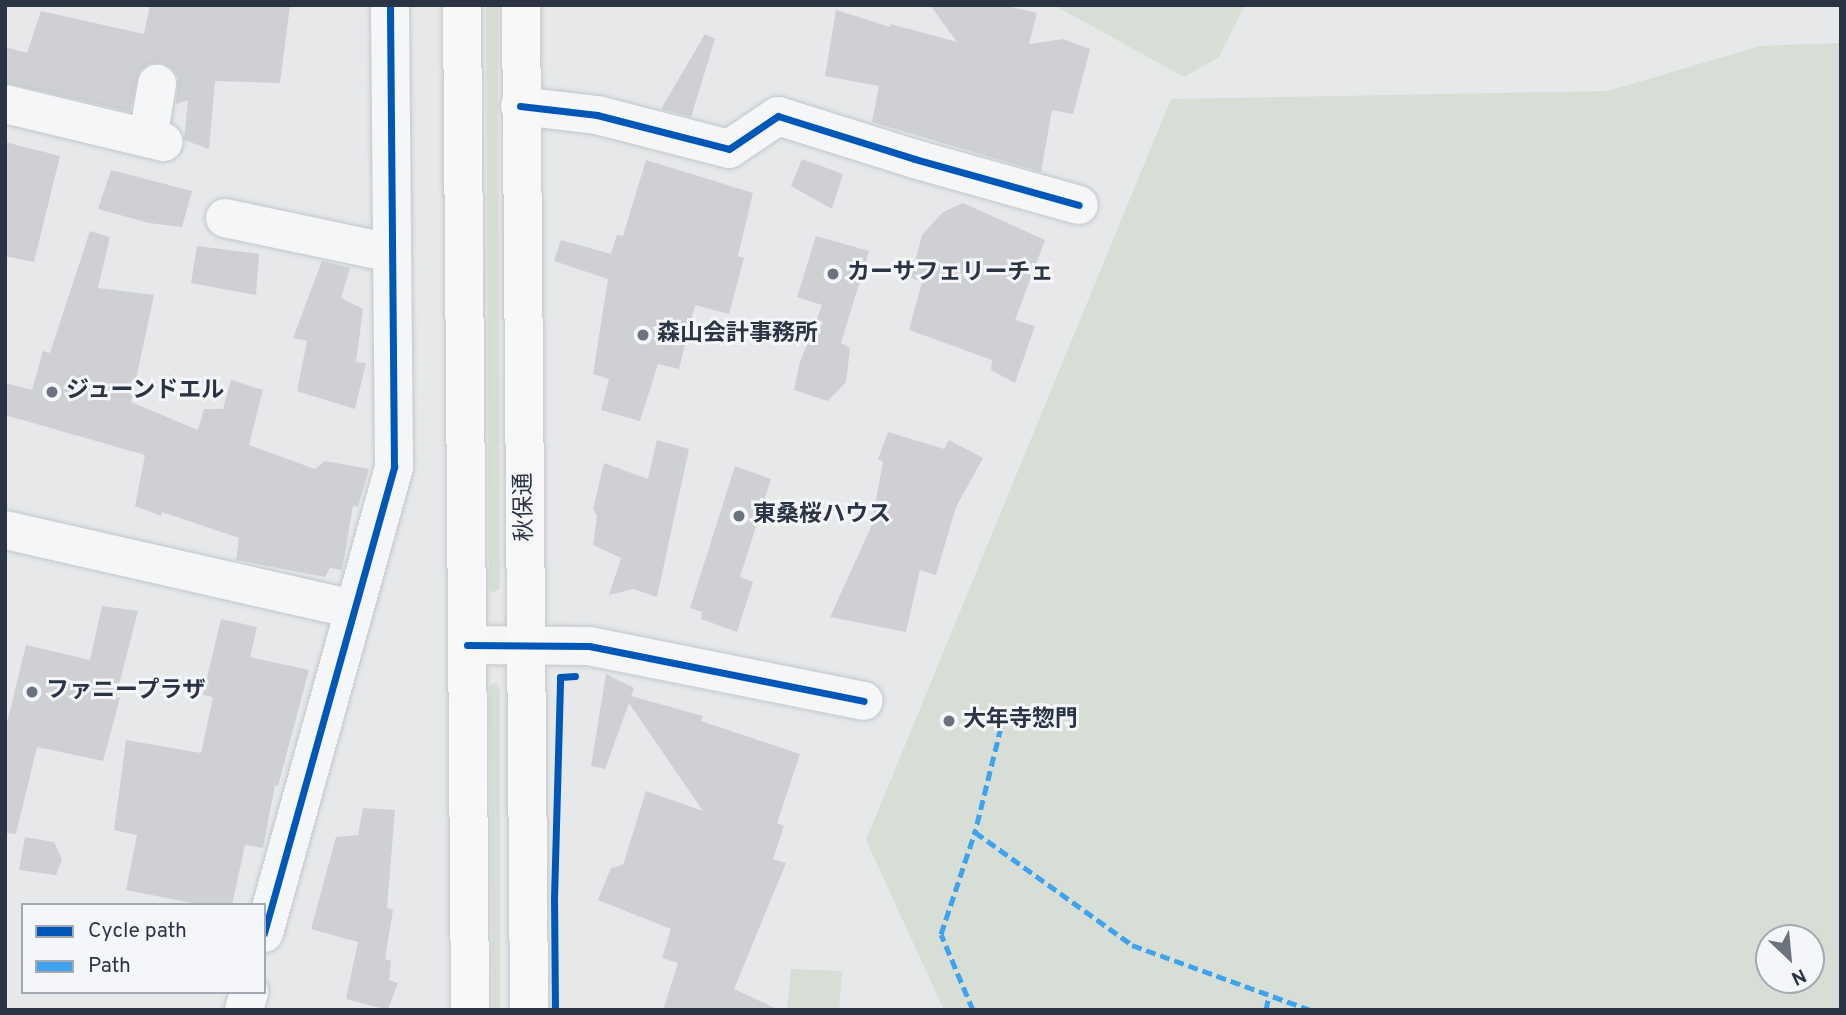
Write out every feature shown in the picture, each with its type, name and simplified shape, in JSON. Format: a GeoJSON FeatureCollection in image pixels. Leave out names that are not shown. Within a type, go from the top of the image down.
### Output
{"type":"FeatureCollection","features":[{"type":"Feature","properties":{"kind":"highway"},"geometry":{"type":"LineString","coordinates":[[462,5],[470,1010]]}},
{"type":"Feature","properties":{"kind":"highway","name":"秋保通"},"geometry":{"type":"LineString","coordinates":[[521,5],[529,1010]]}},
{"type":"Feature","properties":{"kind":"street"},"geometry":{"type":"LineString","coordinates":[[266,926],[352,609],[394,467],[390,5]]}},
{"type":"Feature","properties":{"kind":"street"},"geometry":{"type":"LineString","coordinates":[[5,104],[155,140],[157,84]]}},
{"type":"Feature","properties":{"kind":"street"},"geometry":{"type":"LineString","coordinates":[[520,106],[597,115],[729,149],[778,116],[915,159],[1079,205]]}},
{"type":"Feature","properties":{"kind":"street"},"geometry":{"type":"LineString","coordinates":[[225,218],[391,253]]}},
{"type":"Feature","properties":{"kind":"street"},"geometry":{"type":"LineString","coordinates":[[5,530],[352,609]]}},
{"type":"Feature","properties":{"kind":"street"},"geometry":{"type":"LineString","coordinates":[[467,645],[589,646],[864,701]]}},
{"type":"Feature","properties":{"kind":"shaded area"},"geometry":{"type":"Polygon","coordinates":[[[486,5],[498,5],[500,588],[493,593],[489,589],[486,5]]]}},
{"type":"Feature","properties":{"kind":"shaded area"},"geometry":{"type":"Polygon","coordinates":[[[1054,5],[1245,5],[1219,57],[1184,77],[1054,5]]]}},
{"type":"Feature","properties":{"kind":"shaded area"},"geometry":{"type":"Polygon","coordinates":[[[1841,43],[1841,1010],[944,1010],[866,840],[1171,99],[1608,91],[1760,46],[1841,43]]]}},
{"type":"Feature","properties":{"kind":"shaded area"},"geometry":{"type":"Polygon","coordinates":[[[496,682],[500,688],[500,1010],[493,1010],[489,686],[496,682]]]}},
{"type":"Feature","properties":{"kind":"shaded area"},"geometry":{"type":"Polygon","coordinates":[[[791,969],[842,971],[839,1010],[787,1010],[791,969]]]}},
{"type":"Feature","properties":{"kind":"building"},"geometry":{"type":"Polygon","coordinates":[[[150,5],[290,5],[280,83],[215,81],[209,149],[184,140],[188,100],[176,104],[178,77],[171,68],[161,63],[149,64],[140,71],[130,112],[5,83],[5,47],[27,53],[41,11],[144,34],[150,5]]]}},
{"type":"Feature","properties":{"kind":"building"},"geometry":{"type":"Polygon","coordinates":[[[930,5],[1003,5],[1037,13],[1029,44],[1063,39],[1090,49],[1073,114],[1052,110],[1041,172],[872,122],[879,86],[825,76],[836,10],[890,27],[891,24],[957,42],[930,5]]]}},
{"type":"Feature","properties":{"kind":"building"},"geometry":{"type":"Polygon","coordinates":[[[705,34],[715,39],[691,117],[661,109],[705,34]]]}},
{"type":"Feature","properties":{"kind":"building"},"geometry":{"type":"Polygon","coordinates":[[[5,142],[60,156],[34,262],[5,256],[5,142]]]}},
{"type":"Feature","properties":{"kind":"building"},"geometry":{"type":"Polygon","coordinates":[[[802,159],[843,174],[832,209],[791,186],[802,159]]]}},
{"type":"Feature","properties":{"kind":"building"},"geometry":{"type":"Polygon","coordinates":[[[646,160],[753,193],[738,256],[744,258],[729,314],[695,305],[679,369],[658,364],[640,421],[601,410],[609,379],[593,374],[608,279],[554,261],[561,240],[611,254],[617,235],[623,236],[646,160]]]}},
{"type":"Feature","properties":{"kind":"building"},"geometry":{"type":"Polygon","coordinates":[[[111,170],[192,191],[182,227],[149,223],[98,209],[111,170]]]}},
{"type":"Feature","properties":{"kind":"building"},"geometry":{"type":"Polygon","coordinates":[[[963,203],[1045,240],[1015,320],[1035,326],[1015,383],[991,370],[992,360],[909,330],[922,282],[911,278],[922,235],[943,212],[963,203]]]}},
{"type":"Feature","properties":{"kind":"building"},"geometry":{"type":"Polygon","coordinates":[[[90,231],[110,237],[98,288],[154,295],[131,402],[198,430],[204,409],[223,409],[231,380],[263,390],[249,445],[315,469],[325,461],[369,469],[358,507],[353,506],[342,570],[330,568],[325,577],[236,560],[239,538],[162,512],[161,516],[135,506],[145,455],[5,415],[5,383],[32,390],[43,351],[50,353],[90,231]]]}},
{"type":"Feature","properties":{"kind":"building"},"geometry":{"type":"Polygon","coordinates":[[[816,236],[869,251],[841,343],[850,348],[846,382],[828,401],[794,390],[800,362],[822,305],[797,297],[816,236]]]}},
{"type":"Feature","properties":{"kind":"building"},"geometry":{"type":"Polygon","coordinates":[[[197,246],[259,254],[256,295],[191,283],[197,246]]]}},
{"type":"Feature","properties":{"kind":"building"},"geometry":{"type":"Polygon","coordinates":[[[322,261],[350,268],[341,298],[363,309],[356,362],[366,363],[355,409],[297,391],[307,341],[293,338],[322,261]]]}},
{"type":"Feature","properties":{"kind":"building"},"geometry":{"type":"Polygon","coordinates":[[[888,432],[944,449],[949,440],[983,458],[956,507],[936,575],[920,570],[906,632],[830,617],[871,527],[883,462],[878,459],[888,432]]]}},
{"type":"Feature","properties":{"kind":"building"},"geometry":{"type":"Polygon","coordinates":[[[657,440],[689,449],[657,597],[633,589],[609,595],[621,558],[593,545],[597,516],[593,509],[604,463],[648,479],[657,440]]]}},
{"type":"Feature","properties":{"kind":"building"},"geometry":{"type":"Polygon","coordinates":[[[735,466],[771,479],[740,577],[753,582],[737,632],[701,619],[702,612],[690,608],[735,466]]]}},
{"type":"Feature","properties":{"kind":"building"},"geometry":{"type":"Polygon","coordinates":[[[102,606],[138,611],[116,697],[120,698],[103,761],[37,747],[16,834],[5,833],[5,731],[26,645],[90,660],[102,606]]]}},
{"type":"Feature","properties":{"kind":"building"},"geometry":{"type":"Polygon","coordinates":[[[221,619],[257,627],[250,657],[309,670],[278,786],[275,785],[263,848],[245,845],[232,903],[192,903],[126,890],[137,835],[114,830],[126,740],[201,753],[213,697],[203,695],[221,619]]]}},
{"type":"Feature","properties":{"kind":"building"},"geometry":{"type":"Polygon","coordinates":[[[606,674],[634,688],[631,696],[703,716],[701,721],[800,754],[777,823],[784,826],[773,859],[786,863],[734,989],[779,1010],[663,1010],[678,963],[662,958],[671,929],[598,900],[611,868],[623,865],[646,791],[703,811],[629,703],[605,769],[591,766],[606,674]]]}},
{"type":"Feature","properties":{"kind":"building"},"geometry":{"type":"Polygon","coordinates":[[[363,808],[395,810],[387,908],[393,910],[385,959],[391,961],[389,980],[398,983],[388,1010],[346,999],[358,942],[311,929],[336,837],[358,835],[363,808]]]}},
{"type":"Feature","properties":{"kind":"building"},"geometry":{"type":"Polygon","coordinates":[[[25,837],[54,842],[62,859],[56,875],[19,870],[25,837]]]}},
{"type":"Feature","properties":{"kind":"marked path"},"geometry":{"type":"LineString","coordinates":[[1001,727],[975,832],[1132,945],[1311,1010]]}},
{"type":"Feature","properties":{"kind":"marked path"},"geometry":{"type":"LineString","coordinates":[[973,1010],[941,934],[975,832]]}},
{"type":"Feature","properties":{"kind":"marked path"},"geometry":{"type":"LineString","coordinates":[[1266,1010],[1269,995]]}},
{"type":"Feature","properties":{"kind":"cycle path"},"geometry":{"type":"LineString","coordinates":[[266,926],[394,467],[390,5]]}},
{"type":"Feature","properties":{"kind":"cycle path"},"geometry":{"type":"LineString","coordinates":[[520,106],[597,115],[729,149],[778,116],[915,159],[1079,205]]}},
{"type":"Feature","properties":{"kind":"cycle path"},"geometry":{"type":"LineString","coordinates":[[467,645],[589,646],[864,701]]}},
{"type":"Feature","properties":{"kind":"cycle path"},"geometry":{"type":"LineString","coordinates":[[555,1010],[554,898],[560,677],[575,676]]}},
{"type":"Feature","properties":{"kind":"place","name":"カーサフェリーチェ"},"geometry":{"type":"Point","coordinates":[833,274]}},
{"type":"Feature","properties":{"kind":"place","name":"森山会計事務所"},"geometry":{"type":"Point","coordinates":[643,335]}},
{"type":"Feature","properties":{"kind":"place","name":"ジューンドエル"},"geometry":{"type":"Point","coordinates":[52,392]}},
{"type":"Feature","properties":{"kind":"place","name":"東桑桜ハウス"},"geometry":{"type":"Point","coordinates":[739,516]}},
{"type":"Feature","properties":{"kind":"place","name":"ファニープラザ"},"geometry":{"type":"Point","coordinates":[32,692]}},
{"type":"Feature","properties":{"kind":"place","name":"大年寺惣門"},"geometry":{"type":"Point","coordinates":[949,721]}}]}
